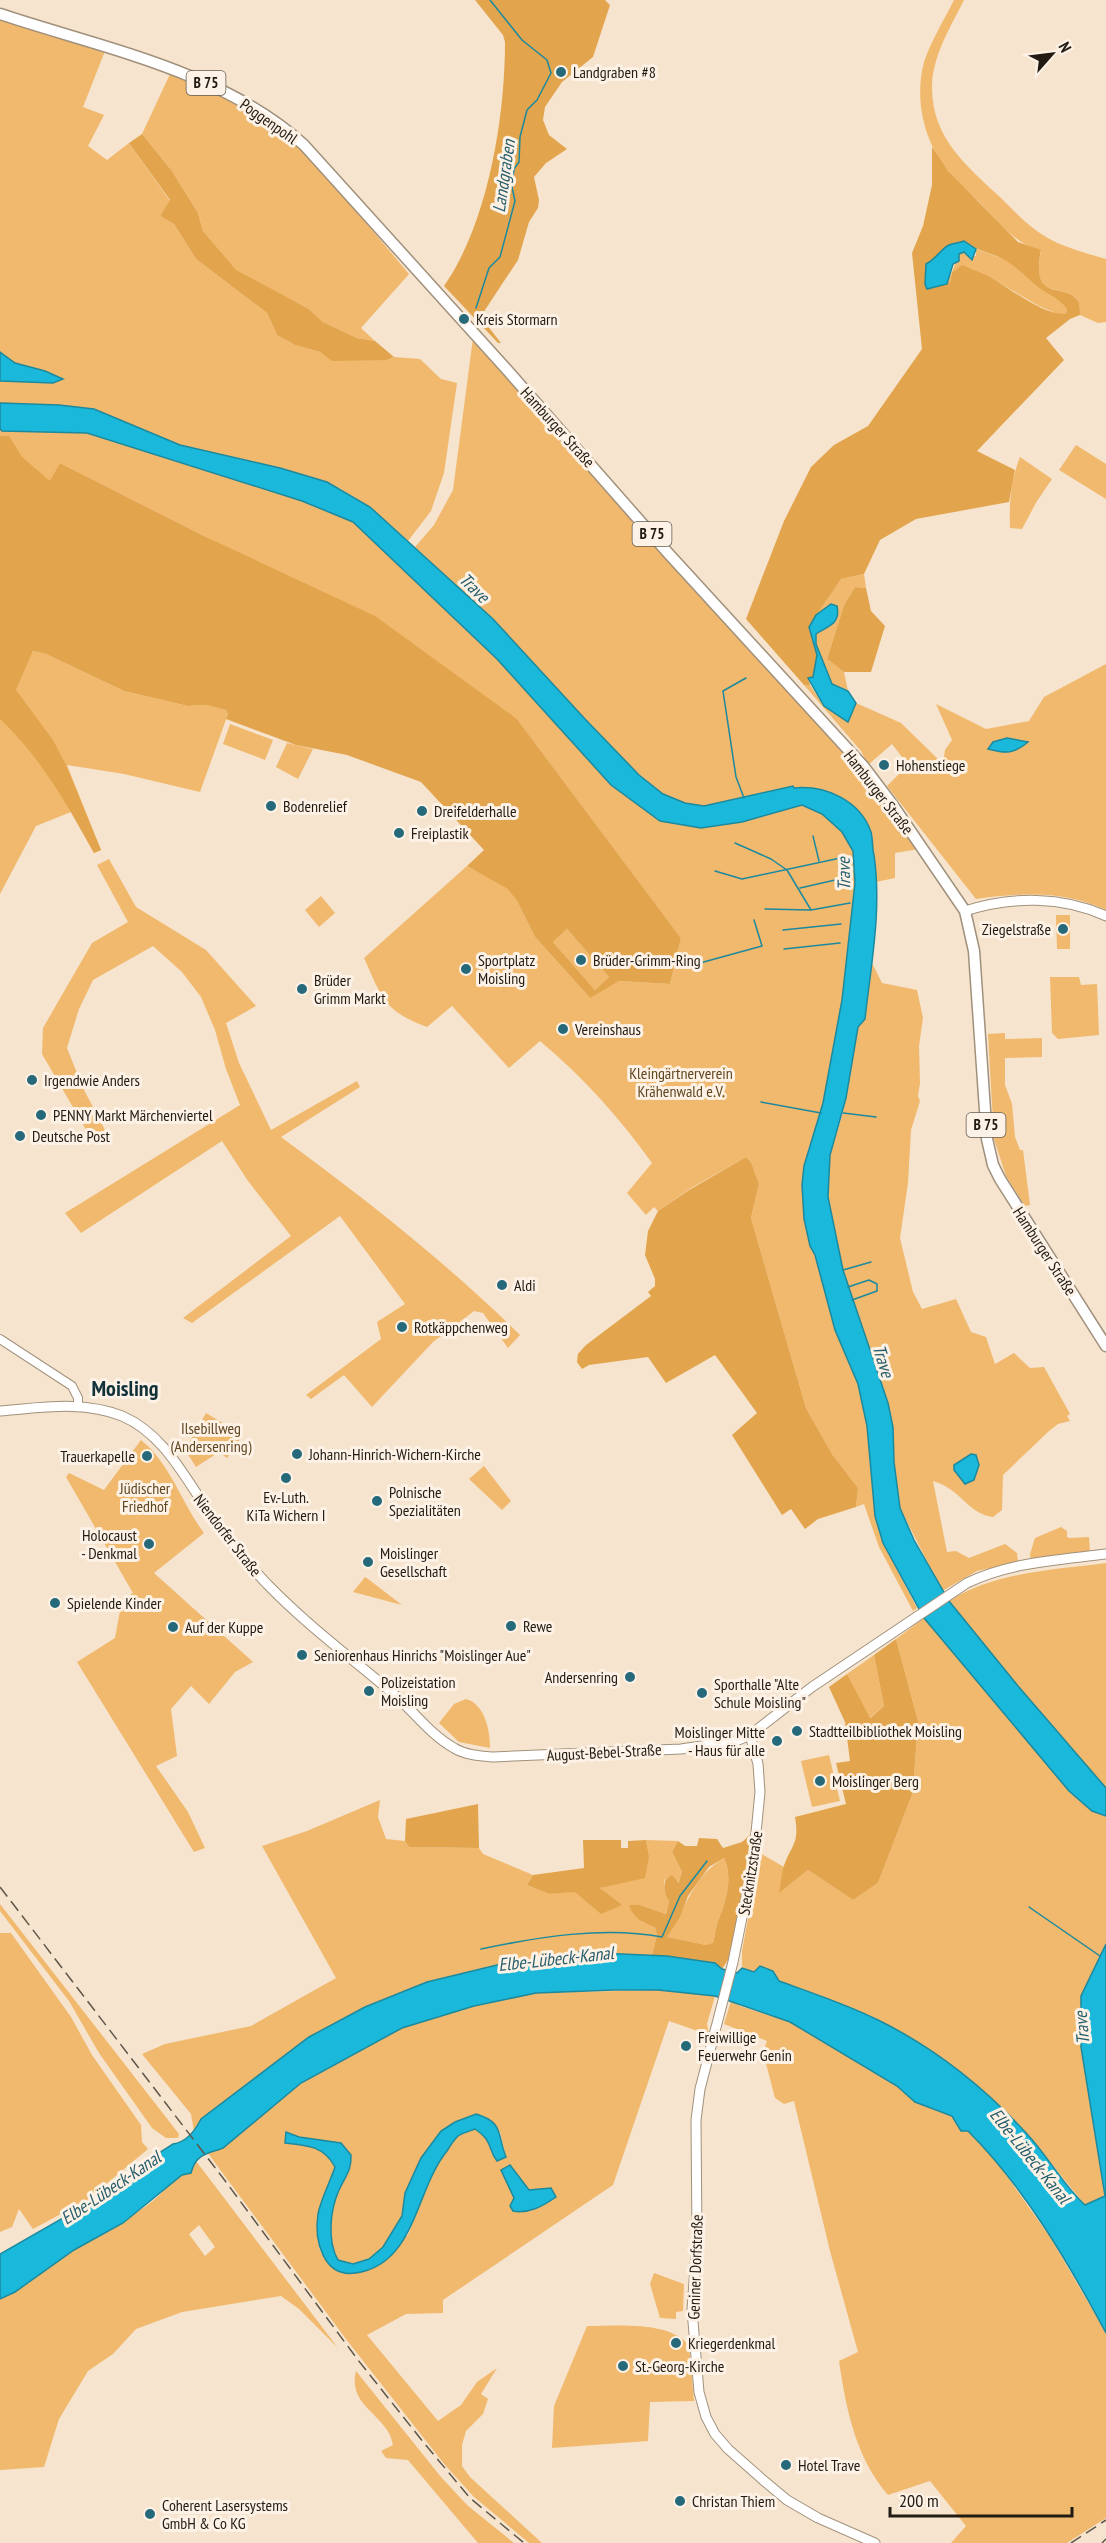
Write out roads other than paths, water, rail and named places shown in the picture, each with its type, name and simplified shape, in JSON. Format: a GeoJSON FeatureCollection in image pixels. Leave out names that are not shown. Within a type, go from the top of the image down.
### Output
{"type":"FeatureCollection","features":[{"type":"Feature","properties":{"kind":"main road","name":"Poggenpohl"},"geometry":{"type":"LineString","coordinates":[[0,14],[216,87],[284,127],[304,145],[471,330]]}},
{"type":"Feature","properties":{"kind":"main road","name":"Hamburger Straße"},"geometry":{"type":"LineString","coordinates":[[471,330],[668,553],[864,767],[965,911],[975,951],[987,1139],[993,1165],[1014,1203],[1106,1346]]}},
{"type":"Feature","properties":{"kind":"main road"},"geometry":{"type":"LineString","coordinates":[[965,911],[988,905],[1056,900],[1092,909],[1106,916]]}},
{"type":"Feature","properties":{"kind":"main road","name":"Niendorfer Straße"},"geometry":{"type":"LineString","coordinates":[[0,1411],[78,1406],[121,1416],[141,1426],[156,1438],[217,1524],[269,1585],[456,1750]]}},
{"type":"Feature","properties":{"kind":"main road"},"geometry":{"type":"LineString","coordinates":[[750,1734],[812,1687],[914,1616],[980,1576],[1012,1566],[1106,1554]]}},
{"type":"Feature","properties":{"kind":"main road","name":"August-Bebel-Straße"},"geometry":{"type":"LineString","coordinates":[[456,1750],[474,1755],[497,1757],[681,1749],[725,1744],[750,1734]]}},
{"type":"Feature","properties":{"kind":"main road","name":"Stecknitzstraße"},"geometry":{"type":"LineString","coordinates":[[720,2010],[734,1962],[748,1899],[758,1825],[759,1780],[750,1734]]}},
{"type":"Feature","properties":{"kind":"main road","name":"Geniner Dorfstraße"},"geometry":{"type":"LineString","coordinates":[[720,2010],[700,2089],[696,2120],[697,2238],[692,2310],[700,2397],[706,2417],[715,2434],[728,2449],[771,2487],[787,2500],[818,2518],[876,2543]]}},
{"type":"Feature","properties":{"kind":"street"},"geometry":{"type":"LineString","coordinates":[[0,1339],[72,1386],[78,1398],[78,1406]]}},
{"type":"Feature","properties":{"kind":"water"},"geometry":{"type":"Polygon","coordinates":[[[964,241],[976,249],[972,260],[964,252],[959,254],[959,261],[953,264],[947,284],[927,289],[926,264],[946,246],[964,241]]]}},
{"type":"Feature","properties":{"kind":"water"},"geometry":{"type":"Polygon","coordinates":[[[0,352],[15,363],[45,371],[63,379],[53,383],[0,381],[0,352]]]}},
{"type":"Feature","properties":{"kind":"water"},"geometry":{"type":"Polygon","coordinates":[[[0,403],[94,409],[180,445],[280,468],[327,482],[370,507],[493,619],[639,775],[663,794],[685,803],[704,806],[793,786],[794,788],[829,792],[850,803],[859,811],[866,821],[872,838],[877,896],[875,937],[865,1019],[858,1027],[846,1098],[830,1155],[828,1197],[843,1270],[888,1403],[893,1427],[894,1462],[900,1508],[914,1540],[949,1601],[1018,1686],[1106,1788],[1106,1816],[1092,1811],[1069,1791],[924,1618],[883,1543],[875,1516],[867,1426],[858,1384],[835,1330],[815,1255],[810,1246],[804,1219],[802,1185],[804,1166],[823,1103],[842,1000],[855,883],[853,851],[842,832],[822,814],[802,805],[742,822],[701,828],[660,821],[611,785],[497,659],[353,522],[302,501],[87,433],[2,431],[0,429],[0,403]]]}},
{"type":"Feature","properties":{"kind":"water"},"geometry":{"type":"Polygon","coordinates":[[[831,604],[837,606],[837,617],[832,624],[816,634],[816,644],[832,684],[848,691],[856,703],[848,722],[824,706],[808,678],[813,677],[817,655],[809,627],[816,615],[831,604]]]}},
{"type":"Feature","properties":{"kind":"water"},"geometry":{"type":"Polygon","coordinates":[[[1007,738],[1028,742],[1010,752],[988,749],[993,742],[1007,738]]]}},
{"type":"Feature","properties":{"kind":"water"},"geometry":{"type":"Polygon","coordinates":[[[971,1454],[976,1455],[979,1465],[974,1480],[965,1484],[954,1470],[954,1465],[971,1454]]]}},
{"type":"Feature","properties":{"kind":"water"},"geometry":{"type":"Polygon","coordinates":[[[1106,1944],[1106,2333],[1061,2253],[1027,2201],[989,2153],[968,2131],[961,2131],[952,2116],[915,2102],[897,2086],[790,2022],[715,1996],[658,1990],[536,1993],[474,2006],[402,2028],[301,2083],[223,2148],[199,2158],[191,2173],[182,2175],[123,2223],[74,2250],[15,2292],[0,2299],[0,2254],[98,2198],[140,2165],[186,2138],[201,2119],[309,2037],[365,2007],[427,1982],[497,1965],[578,1952],[667,1956],[715,1963],[722,1969],[737,1973],[742,1968],[754,1972],[760,1966],[773,1971],[779,1981],[878,2020],[938,2056],[994,2101],[1035,2143],[1085,2205],[1105,2196],[1081,2047],[1081,1996],[1106,1944]]]}},
{"type":"Feature","properties":{"kind":"water"},"geometry":{"type":"Polygon","coordinates":[[[476,2114],[485,2117],[495,2125],[506,2157],[497,2161],[488,2141],[475,2129],[460,2135],[436,2167],[403,2241],[391,2256],[376,2267],[356,2273],[336,2270],[328,2263],[320,2245],[317,2224],[319,2208],[335,2167],[326,2155],[314,2148],[285,2143],[286,2132],[299,2137],[341,2143],[351,2155],[349,2169],[334,2207],[331,2235],[338,2260],[353,2264],[369,2259],[383,2247],[402,2216],[405,2193],[421,2158],[441,2131],[455,2122],[476,2114]]]}},
{"type":"Feature","properties":{"kind":"water"},"geometry":{"type":"Polygon","coordinates":[[[510,2165],[529,2190],[551,2188],[556,2197],[536,2208],[513,2211],[510,2206],[514,2198],[501,2170],[510,2165]]]}},
{"type":"Feature","properties":{"kind":"waterway","name":"Landgraben"},"geometry":{"type":"LineString","coordinates":[[476,308],[489,268],[500,257],[515,201],[512,187],[514,169],[519,162],[520,137],[527,110],[537,100],[551,73],[547,60],[522,40],[490,0]]}},
{"type":"Feature","properties":{"kind":"waterway"},"geometry":{"type":"LineString","coordinates":[[744,798],[736,777],[723,691],[746,678]]}},
{"type":"Feature","properties":{"kind":"waterway"},"geometry":{"type":"LineString","coordinates":[[813,836],[819,861]]}},
{"type":"Feature","properties":{"kind":"waterway"},"geometry":{"type":"LineString","coordinates":[[735,843],[771,859],[787,870],[811,910],[850,903]]}},
{"type":"Feature","properties":{"kind":"waterway","name":"Trave"},"geometry":{"type":"LineString","coordinates":[[715,871],[742,879],[845,857]]}},
{"type":"Feature","properties":{"kind":"waterway","name":"Trave"},"geometry":{"type":"LineString","coordinates":[[800,888],[844,878]]}},
{"type":"Feature","properties":{"kind":"waterway"},"geometry":{"type":"LineString","coordinates":[[765,909],[810,910]]}},
{"type":"Feature","properties":{"kind":"waterway"},"geometry":{"type":"LineString","coordinates":[[700,963],[762,946],[754,920]]}},
{"type":"Feature","properties":{"kind":"waterway"},"geometry":{"type":"LineString","coordinates":[[783,930],[841,924]]}},
{"type":"Feature","properties":{"kind":"waterway"},"geometry":{"type":"LineString","coordinates":[[784,949],[840,943]]}},
{"type":"Feature","properties":{"kind":"waterway"},"geometry":{"type":"LineString","coordinates":[[761,1102],[821,1113]]}},
{"type":"Feature","properties":{"kind":"waterway"},"geometry":{"type":"LineString","coordinates":[[843,1113],[876,1117]]}},
{"type":"Feature","properties":{"kind":"waterway"},"geometry":{"type":"LineString","coordinates":[[843,1270],[871,1262]]}},
{"type":"Feature","properties":{"kind":"waterway"},"geometry":{"type":"LineString","coordinates":[[848,1287],[869,1280],[877,1284],[877,1291],[852,1300]]}},
{"type":"Feature","properties":{"kind":"waterway","name":"Elbe-Lübeck-Kanal"},"geometry":{"type":"LineString","coordinates":[[481,1949],[571,1934],[617,1933],[662,1937],[680,1896],[707,1861]]}},
{"type":"Feature","properties":{"kind":"waterway"},"geometry":{"type":"LineString","coordinates":[[1029,1907],[1100,1956]]}},
{"type":"Feature","properties":{"kind":"railway"},"geometry":{"type":"LineString","coordinates":[[0,1887],[223,2178],[358,2360],[424,2443],[470,2498],[524,2543]]}},
{"type":"Feature","properties":{"kind":"railway"},"geometry":{"type":"LineString","coordinates":[[1071,2543],[1106,2520]]}},
{"type":"Feature","properties":{"kind":"railway"},"geometry":{"type":"LineString","coordinates":[[1102,2543],[1106,2539]]}},
{"type":"Feature","properties":{"kind":"place","name":"Landgraben #8"},"geometry":{"type":"Point","coordinates":[561,72]}},
{"type":"Feature","properties":{"kind":"place","name":"Kreis Stormarn"},"geometry":{"type":"Point","coordinates":[464,319]}},
{"type":"Feature","properties":{"kind":"place","name":"Hohenstiege"},"geometry":{"type":"Point","coordinates":[884,765]}},
{"type":"Feature","properties":{"kind":"place","name":"Bodenrelief"},"geometry":{"type":"Point","coordinates":[271,806]}},
{"type":"Feature","properties":{"kind":"place","name":"Dreifelderhalle"},"geometry":{"type":"Point","coordinates":[422,811]}},
{"type":"Feature","properties":{"kind":"place","name":"Freiplastik"},"geometry":{"type":"Point","coordinates":[399,833]}},
{"type":"Feature","properties":{"kind":"place","name":"Ziegelstraße"},"geometry":{"type":"Point","coordinates":[1063,929]}},
{"type":"Feature","properties":{"kind":"place","name":"Brüder-Grimm-Ring"},"geometry":{"type":"Point","coordinates":[581,960]}},
{"type":"Feature","properties":{"kind":"place","name":"Sportplatz Moisling"},"geometry":{"type":"Point","coordinates":[466,969]}},
{"type":"Feature","properties":{"kind":"place","name":"Brüder Grimm Markt"},"geometry":{"type":"Point","coordinates":[302,989]}},
{"type":"Feature","properties":{"kind":"place","name":"Vereinshaus"},"geometry":{"type":"Point","coordinates":[563,1029]}},
{"type":"Feature","properties":{"kind":"place","name":"Irgendwie Anders"},"geometry":{"type":"Point","coordinates":[32,1080]}},
{"type":"Feature","properties":{"kind":"place","name":"PENNY Markt Märchenviertel"},"geometry":{"type":"Point","coordinates":[41,1115]}},
{"type":"Feature","properties":{"kind":"place","name":"Deutsche Post"},"geometry":{"type":"Point","coordinates":[20,1136]}},
{"type":"Feature","properties":{"kind":"place","name":"Aldi"},"geometry":{"type":"Point","coordinates":[502,1285]}},
{"type":"Feature","properties":{"kind":"place","name":"Rotkäppchenweg"},"geometry":{"type":"Point","coordinates":[402,1327]}},
{"type":"Feature","properties":{"kind":"place","name":"Johann-Hinrich-Wichern-Kirche"},"geometry":{"type":"Point","coordinates":[297,1454]}},
{"type":"Feature","properties":{"kind":"place","name":"Trauerkapelle"},"geometry":{"type":"Point","coordinates":[147,1456]}},
{"type":"Feature","properties":{"kind":"place","name":"Ev.-Luth. KiTa Wichern I"},"geometry":{"type":"Point","coordinates":[286,1478]}},
{"type":"Feature","properties":{"kind":"place","name":"Polnische Spezialitäten"},"geometry":{"type":"Point","coordinates":[377,1501]}},
{"type":"Feature","properties":{"kind":"place","name":"Holocaust - Denkmal"},"geometry":{"type":"Point","coordinates":[149,1544]}},
{"type":"Feature","properties":{"kind":"place","name":"Moislinger Gesellschaft"},"geometry":{"type":"Point","coordinates":[368,1562]}},
{"type":"Feature","properties":{"kind":"place","name":"Spielende Kinder"},"geometry":{"type":"Point","coordinates":[55,1603]}},
{"type":"Feature","properties":{"kind":"place","name":"Rewe"},"geometry":{"type":"Point","coordinates":[511,1626]}},
{"type":"Feature","properties":{"kind":"place","name":"Auf der Kuppe"},"geometry":{"type":"Point","coordinates":[173,1627]}},
{"type":"Feature","properties":{"kind":"place","name":"Seniorenhaus Hinrichs \"Moislinger Aue\""},"geometry":{"type":"Point","coordinates":[302,1655]}},
{"type":"Feature","properties":{"kind":"place","name":"Andersenring"},"geometry":{"type":"Point","coordinates":[630,1677]}},
{"type":"Feature","properties":{"kind":"place","name":"Polizeistation Moisling"},"geometry":{"type":"Point","coordinates":[369,1691]}},
{"type":"Feature","properties":{"kind":"place","name":"Sporthalle \"Alte Schule Moisling\""},"geometry":{"type":"Point","coordinates":[702,1693]}},
{"type":"Feature","properties":{"kind":"place","name":"Stadtteilbibliothek Moisling"},"geometry":{"type":"Point","coordinates":[797,1731]}},
{"type":"Feature","properties":{"kind":"place","name":"Moislinger Mitte - Haus für alle"},"geometry":{"type":"Point","coordinates":[777,1741]}},
{"type":"Feature","properties":{"kind":"place","name":"Moislinger Berg"},"geometry":{"type":"Point","coordinates":[820,1781]}},
{"type":"Feature","properties":{"kind":"place","name":"Freiwillige Feuerwehr Genin"},"geometry":{"type":"Point","coordinates":[686,2046]}},
{"type":"Feature","properties":{"kind":"place","name":"Kriegerdenkmal"},"geometry":{"type":"Point","coordinates":[676,2343]}},
{"type":"Feature","properties":{"kind":"place","name":"St.-Georg-Kirche"},"geometry":{"type":"Point","coordinates":[623,2366]}},
{"type":"Feature","properties":{"kind":"place","name":"Hotel Trave"},"geometry":{"type":"Point","coordinates":[786,2465]}},
{"type":"Feature","properties":{"kind":"place","name":"Christan Thiem"},"geometry":{"type":"Point","coordinates":[680,2501]}},
{"type":"Feature","properties":{"kind":"place","name":"Coherent Lasersystems GmbH & Co KG"},"geometry":{"type":"Point","coordinates":[150,2514]}},
{"type":"Feature","properties":{"kind":"district","name":"Moisling"},"geometry":{"type":"Point","coordinates":[125,1388]}},
{"type":"Feature","properties":{"kind":"park label","name":"Kleingärtnerverein Krähenwald e.V."},"geometry":{"type":"Point","coordinates":[681,1082]}},
{"type":"Feature","properties":{"kind":"park label","name":"Ilsebillweg (Andersenring)"},"geometry":{"type":"Point","coordinates":[211,1437]}},
{"type":"Feature","properties":{"kind":"park label","name":"Jüdischer Friedhof"},"geometry":{"type":"Point","coordinates":[145,1497]}}]}
